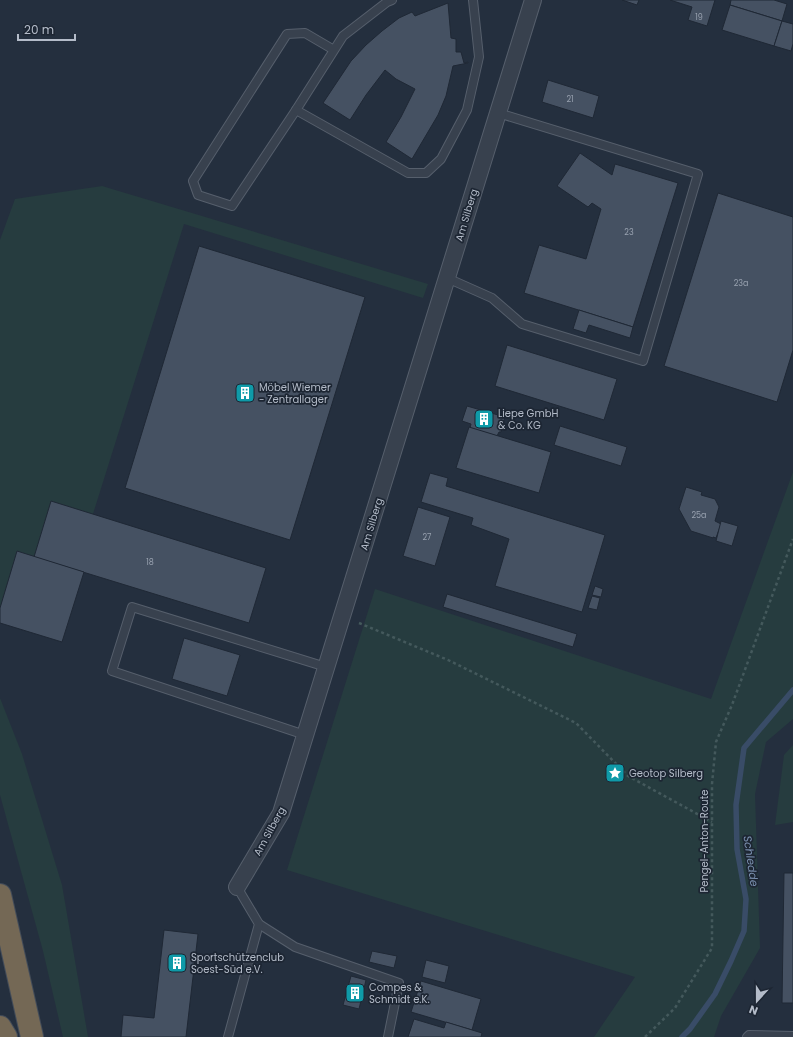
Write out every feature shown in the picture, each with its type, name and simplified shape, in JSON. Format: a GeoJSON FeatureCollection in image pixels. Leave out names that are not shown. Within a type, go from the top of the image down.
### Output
{"type":"FeatureCollection","features":[{"type":"Feature","properties":{"kind":"highway"},"geometry":{"type":"LineString","coordinates":[[0,895],[33,1035]]}},
{"type":"Feature","properties":{"kind":"highway"},"geometry":{"type":"LineString","coordinates":[[0,1027],[6,1037]]}},
{"type":"Feature","properties":{"kind":"street","name":"Am Silberg"},"geometry":{"type":"LineString","coordinates":[[237,887],[281,813],[533,0]]}},
{"type":"Feature","properties":{"kind":"lane"},"geometry":{"type":"LineString","coordinates":[[334,50],[305,33],[287,34],[194,181],[198,195],[232,206],[296,110],[343,36],[387,2],[392,0]]}},
{"type":"Feature","properties":{"kind":"lane"},"geometry":{"type":"LineString","coordinates":[[296,110],[408,173],[426,173],[441,159],[467,110],[479,57],[473,0]]}},
{"type":"Feature","properties":{"kind":"lane"},"geometry":{"type":"LineString","coordinates":[[447,278],[492,298],[522,324],[643,361],[698,174],[498,113]]}},
{"type":"Feature","properties":{"kind":"lane"},"geometry":{"type":"LineString","coordinates":[[305,735],[112,671],[132,607],[326,667]]}},
{"type":"Feature","properties":{"kind":"lane","name":"Am Silberg"},"geometry":{"type":"LineString","coordinates":[[237,887],[259,924]]}},
{"type":"Feature","properties":{"kind":"lane"},"geometry":{"type":"LineString","coordinates":[[228,1037],[259,924],[294,947],[399,983],[388,1037]]}},
{"type":"Feature","properties":{"kind":"lane"},"geometry":{"type":"LineString","coordinates":[[747,1037],[750,1035],[793,1036]]}},
{"type":"Feature","properties":{"kind":"path","name":"Pengel-Anton-Route"},"geometry":{"type":"LineString","coordinates":[[645,1037],[675,1008],[712,948],[712,784],[716,742],[732,705],[793,539]]}},
{"type":"Feature","properties":{"kind":"path"},"geometry":{"type":"LineString","coordinates":[[342,617],[369,626],[448,660],[576,723],[628,776],[712,822]]}},
{"type":"Feature","properties":{"kind":"green space"},"geometry":{"type":"Polygon","coordinates":[[[102,186],[428,284],[423,298],[184,224],[93,514],[34,557],[17,552],[0,608],[0,240],[15,199],[102,186]]]}},
{"type":"Feature","properties":{"kind":"green space"},"geometry":{"type":"Polygon","coordinates":[[[793,472],[793,719],[766,742],[755,794],[760,948],[721,1016],[714,1037],[594,1037],[635,977],[287,870],[375,589],[711,699],[793,472]]]}},
{"type":"Feature","properties":{"kind":"green space"},"geometry":{"type":"Polygon","coordinates":[[[0,698],[22,754],[62,885],[88,1037],[63,1037],[43,951],[0,795],[0,698]]]}},
{"type":"Feature","properties":{"kind":"green space"},"geometry":{"type":"Polygon","coordinates":[[[793,745],[793,822],[775,825],[784,755],[793,745]]]}},
{"type":"Feature","properties":{"kind":"building"},"geometry":{"type":"Polygon","coordinates":[[[622,0],[639,0],[637,5],[622,0]]]}},
{"type":"Feature","properties":{"kind":"building"},"geometry":{"type":"Polygon","coordinates":[[[670,0],[715,0],[707,26],[688,20],[692,7],[670,0]]]}},
{"type":"Feature","properties":{"kind":"building"},"geometry":{"type":"Polygon","coordinates":[[[731,0],[774,0],[787,4],[782,21],[730,5],[731,0]]]}},
{"type":"Feature","properties":{"kind":"building"},"geometry":{"type":"Polygon","coordinates":[[[448,3],[451,38],[456,39],[456,52],[461,52],[464,63],[468,63],[453,66],[446,96],[438,115],[412,159],[386,142],[415,89],[396,79],[385,70],[366,95],[350,120],[323,103],[351,61],[382,31],[399,18],[412,12],[415,16],[448,3]]]}},
{"type":"Feature","properties":{"kind":"building"},"geometry":{"type":"Polygon","coordinates":[[[730,5],[782,21],[774,46],[722,30],[730,5]]]}},
{"type":"Feature","properties":{"kind":"building"},"geometry":{"type":"Polygon","coordinates":[[[782,21],[793,24],[793,44],[791,51],[774,46],[782,21]]]}},
{"type":"Feature","properties":{"kind":"building"},"geometry":{"type":"Polygon","coordinates":[[[548,80],[599,96],[593,118],[542,102],[548,80]]]}},
{"type":"Feature","properties":{"kind":"building"},"geometry":{"type":"Polygon","coordinates":[[[580,153],[612,175],[615,164],[678,183],[633,327],[524,293],[539,245],[586,259],[601,209],[592,203],[588,207],[557,186],[580,153]]]}},
{"type":"Feature","properties":{"kind":"building"},"geometry":{"type":"Polygon","coordinates":[[[718,193],[793,217],[793,350],[777,402],[664,366],[718,193]]]}},
{"type":"Feature","properties":{"kind":"building","name":"Möbel Wiemer - Zentrallager"},"geometry":{"type":"Polygon","coordinates":[[[199,246],[365,297],[290,540],[125,488],[199,246]]]}},
{"type":"Feature","properties":{"kind":"building"},"geometry":{"type":"Polygon","coordinates":[[[579,310],[633,327],[630,338],[589,325],[586,333],[573,329],[579,310]]]}},
{"type":"Feature","properties":{"kind":"building"},"geometry":{"type":"Polygon","coordinates":[[[507,345],[617,379],[604,420],[495,386],[507,345]]]}},
{"type":"Feature","properties":{"kind":"building","name":"Liepe GmbH & Co. KG"},"geometry":{"type":"Polygon","coordinates":[[[467,406],[505,417],[501,432],[499,432],[497,436],[470,428],[471,424],[462,421],[467,406]]]}},
{"type":"Feature","properties":{"kind":"building"},"geometry":{"type":"Polygon","coordinates":[[[560,426],[627,447],[621,466],[554,445],[560,426]]]}},
{"type":"Feature","properties":{"kind":"building"},"geometry":{"type":"Polygon","coordinates":[[[469,427],[551,452],[539,493],[456,468],[469,427]]]}},
{"type":"Feature","properties":{"kind":"building"},"geometry":{"type":"Polygon","coordinates":[[[430,473],[448,478],[446,486],[605,535],[582,612],[495,586],[509,539],[471,525],[473,518],[421,502],[430,473]]]}},
{"type":"Feature","properties":{"kind":"building"},"geometry":{"type":"Polygon","coordinates":[[[686,487],[702,492],[701,495],[715,499],[719,507],[715,521],[721,524],[716,538],[691,531],[679,509],[686,487]]]}},
{"type":"Feature","properties":{"kind":"building"},"geometry":{"type":"Polygon","coordinates":[[[51,501],[266,568],[249,623],[34,557],[51,501]]]}},
{"type":"Feature","properties":{"kind":"building"},"geometry":{"type":"Polygon","coordinates":[[[418,507],[450,517],[435,566],[403,556],[418,507]]]}},
{"type":"Feature","properties":{"kind":"building"},"geometry":{"type":"Polygon","coordinates":[[[721,521],[738,526],[732,546],[716,541],[721,521]]]}},
{"type":"Feature","properties":{"kind":"building"},"geometry":{"type":"Polygon","coordinates":[[[17,551],[84,572],[62,642],[0,623],[0,608],[17,551]]]}},
{"type":"Feature","properties":{"kind":"building"},"geometry":{"type":"Polygon","coordinates":[[[595,586],[603,589],[601,597],[592,595],[595,586]]]}},
{"type":"Feature","properties":{"kind":"building"},"geometry":{"type":"Polygon","coordinates":[[[447,594],[577,634],[573,647],[443,607],[447,594]]]}},
{"type":"Feature","properties":{"kind":"building"},"geometry":{"type":"Polygon","coordinates":[[[592,596],[600,598],[597,610],[588,608],[592,596]]]}},
{"type":"Feature","properties":{"kind":"building"},"geometry":{"type":"Polygon","coordinates":[[[184,638],[240,655],[227,696],[172,679],[184,638]]]}},
{"type":"Feature","properties":{"kind":"building"},"geometry":{"type":"Polygon","coordinates":[[[784,873],[793,873],[793,1003],[782,1003],[784,873]]]}},
{"type":"Feature","properties":{"kind":"building","name":"Sportschützenclub Soest-Süd e.V."},"geometry":{"type":"Polygon","coordinates":[[[164,930],[198,934],[186,1037],[121,1037],[123,1015],[154,1018],[164,930]]]}},
{"type":"Feature","properties":{"kind":"building"},"geometry":{"type":"Polygon","coordinates":[[[372,951],[397,956],[394,968],[369,962],[372,951]]]}},
{"type":"Feature","properties":{"kind":"building"},"geometry":{"type":"Polygon","coordinates":[[[426,960],[449,966],[445,983],[422,977],[426,960]]]}},
{"type":"Feature","properties":{"kind":"building","name":"Compes & Schmidt e.K."},"geometry":{"type":"Polygon","coordinates":[[[351,976],[366,980],[359,1009],[343,1005],[351,976]]]}},
{"type":"Feature","properties":{"kind":"building"},"geometry":{"type":"Polygon","coordinates":[[[421,981],[481,999],[472,1030],[411,1012],[421,981]]]}},
{"type":"Feature","properties":{"kind":"building"},"geometry":{"type":"Polygon","coordinates":[[[414,1019],[444,1028],[446,1022],[482,1033],[481,1037],[408,1037],[414,1019]]]}},
{"type":"Feature","properties":{"kind":"waterway","name":"Schledde"},"geometry":{"type":"LineString","coordinates":[[682,1037],[690,1029],[715,994],[744,931],[746,899],[737,849],[736,805],[744,748],[793,690]]}},
{"type":"Feature","properties":{"kind":"place","name":"Möbel Wiemer - Zentrallager"},"geometry":{"type":"Point","coordinates":[245,393]}},
{"type":"Feature","properties":{"kind":"place","name":"Liepe GmbH & Co. KG"},"geometry":{"type":"Point","coordinates":[484,419]}},
{"type":"Feature","properties":{"kind":"place","name":"Geotop Silberg"},"geometry":{"type":"Point","coordinates":[615,773]}},
{"type":"Feature","properties":{"kind":"place","name":"Sportschützenclub Soest-Süd e.V."},"geometry":{"type":"Point","coordinates":[177,963]}},
{"type":"Feature","properties":{"kind":"place","name":"Compes & Schmidt e.K."},"geometry":{"type":"Point","coordinates":[355,993]}}]}
